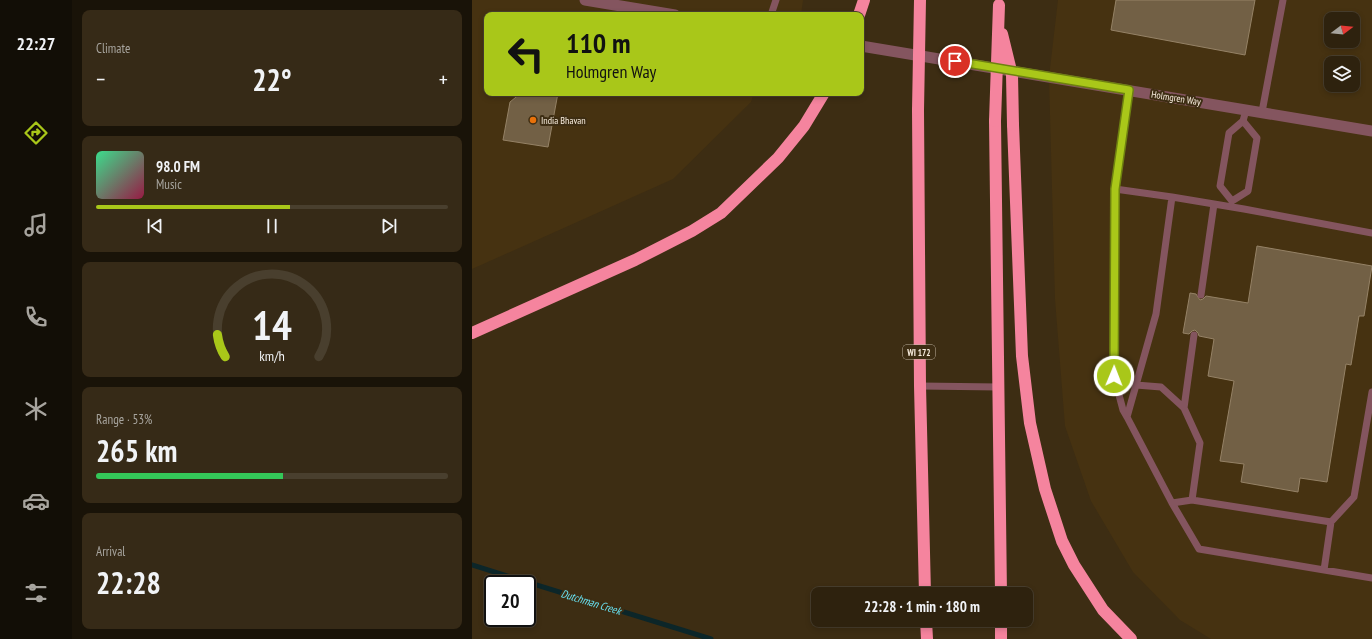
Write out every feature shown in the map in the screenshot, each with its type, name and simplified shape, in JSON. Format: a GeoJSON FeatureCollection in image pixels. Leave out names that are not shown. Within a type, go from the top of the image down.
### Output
{"type":"FeatureCollection","features":[{"type":"Feature","properties":{"kind":"highway"},"geometry":{"type":"LineString","coordinates":[[860,12],[864,0]]}},
{"type":"Feature","properties":{"kind":"highway","name":"WI 172"},"geometry":{"type":"LineString","coordinates":[[920,0],[918,110],[920,386],[925,587]]}},
{"type":"Feature","properties":{"kind":"highway"},"geometry":{"type":"LineString","coordinates":[[999,3],[995,121],[1001,587]]}},
{"type":"Feature","properties":{"kind":"highway"},"geometry":{"type":"LineString","coordinates":[[999,21],[1012,75],[1022,356],[1030,423],[1044,482],[1062,541],[1074,565],[1103,610],[1131,639]]}},
{"type":"Feature","properties":{"kind":"highway"},"geometry":{"type":"LineString","coordinates":[[472,333],[635,260],[692,231],[721,213],[778,158],[804,126],[822,96]]}},
{"type":"Feature","properties":{"kind":"highway"},"geometry":{"type":"LineString","coordinates":[[926,627],[927,639]]}},
{"type":"Feature","properties":{"kind":"highway"},"geometry":{"type":"LineString","coordinates":[[1001,627],[1001,639]]}},
{"type":"Feature","properties":{"kind":"street"},"geometry":{"type":"LineString","coordinates":[[585,0],[657,12]]}},
{"type":"Feature","properties":{"kind":"street","name":"Holmgren Way"},"geometry":{"type":"LineString","coordinates":[[864,46],[1129,90],[1245,115],[1262,112],[1372,131]]}},
{"type":"Feature","properties":{"kind":"lane"},"geometry":{"type":"LineString","coordinates":[[772,12],[776,0]]}},
{"type":"Feature","properties":{"kind":"lane"},"geometry":{"type":"LineString","coordinates":[[1262,112],[1283,0]]}},
{"type":"Feature","properties":{"kind":"lane"},"geometry":{"type":"LineString","coordinates":[[1129,90],[1115,189],[1114,376],[1123,410],[1172,503],[1199,549],[1372,578]]}},
{"type":"Feature","properties":{"kind":"lane"},"geometry":{"type":"LineString","coordinates":[[1245,115],[1258,138],[1248,191],[1232,201],[1220,186],[1229,133],[1245,115]]}},
{"type":"Feature","properties":{"kind":"lane"},"geometry":{"type":"LineString","coordinates":[[1115,189],[1214,204],[1372,233]]}},
{"type":"Feature","properties":{"kind":"lane"},"geometry":{"type":"LineString","coordinates":[[1128,417],[1156,314],[1172,197]]}},
{"type":"Feature","properties":{"kind":"lane"},"geometry":{"type":"LineString","coordinates":[[1201,295],[1214,204]]}},
{"type":"Feature","properties":{"kind":"lane"},"geometry":{"type":"LineString","coordinates":[[1184,408],[1194,335]]}},
{"type":"Feature","properties":{"kind":"lane"},"geometry":{"type":"LineString","coordinates":[[1136,385],[1162,387],[1184,408],[1200,443],[1192,500]]}},
{"type":"Feature","properties":{"kind":"lane"},"geometry":{"type":"LineString","coordinates":[[920,386],[999,387]]}},
{"type":"Feature","properties":{"kind":"lane"},"geometry":{"type":"LineString","coordinates":[[1324,570],[1331,522],[1354,497],[1372,392]]}},
{"type":"Feature","properties":{"kind":"lane"},"geometry":{"type":"LineString","coordinates":[[1172,503],[1192,500],[1331,522]]}},
{"type":"Feature","properties":{"kind":"shaded area"},"geometry":{"type":"Polygon","coordinates":[[[472,0],[803,0],[801,12],[484,12],[484,96],[753,96],[751,102],[673,179],[472,269],[472,0]]]}},
{"type":"Feature","properties":{"kind":"shaded area"},"geometry":{"type":"Polygon","coordinates":[[[1058,0],[1372,0],[1372,639],[1211,639],[1180,620],[1133,572],[1091,501],[1065,426],[1055,299],[1049,77],[1058,0]]]}},
{"type":"Feature","properties":{"kind":"building"},"geometry":{"type":"Polygon","coordinates":[[[1116,0],[1255,0],[1245,55],[1111,30],[1116,0]]]}},
{"type":"Feature","properties":{"kind":"building"},"geometry":{"type":"Polygon","coordinates":[[[517,96],[557,96],[548,147],[503,140],[510,102],[517,96]]]}},
{"type":"Feature","properties":{"kind":"building"},"geometry":{"type":"Polygon","coordinates":[[[1257,246],[1372,266],[1364,316],[1359,316],[1351,365],[1346,364],[1327,482],[1300,478],[1298,492],[1241,482],[1244,464],[1220,461],[1234,381],[1208,376],[1214,339],[1199,336],[1195,330],[1189,334],[1183,333],[1190,293],[1196,294],[1200,300],[1206,296],[1248,303],[1257,246]]]}},
{"type":"Feature","properties":{"kind":"waterway","name":"Dutchman Creek"},"geometry":{"type":"LineString","coordinates":[[472,565],[711,639]]}},
{"type":"Feature","properties":{"kind":"place","name":"India Bhavan"},"geometry":{"type":"Point","coordinates":[533,120]}},
{"type":"Feature","properties":{"kind":"route"},"geometry":{"type":"LineString","coordinates":[[955,61],[1129,90],[1115,189],[1114,376]]}}]}
